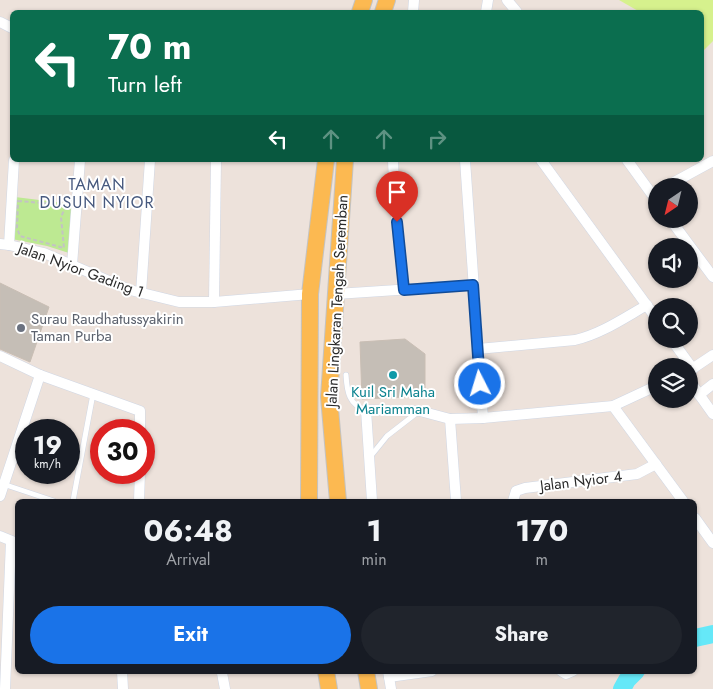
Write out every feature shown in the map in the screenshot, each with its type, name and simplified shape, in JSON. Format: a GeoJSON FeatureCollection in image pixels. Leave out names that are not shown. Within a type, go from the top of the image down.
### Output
{"type":"FeatureCollection","features":[{"type":"Feature","properties":{"kind":"main road","name":"Jalan Lingkaran Tengah Seremban"},"geometry":{"type":"LineString","coordinates":[[309,499],[310,294],[326,162]]}},
{"type":"Feature","properties":{"kind":"main road","name":"Jalan Lingkaran Tengah Seremban"},"geometry":{"type":"LineString","coordinates":[[338,499],[329,397],[346,162]]}},
{"type":"Feature","properties":{"kind":"main road"},"geometry":{"type":"LineString","coordinates":[[326,674],[329,689]]}},
{"type":"Feature","properties":{"kind":"main road"},"geometry":{"type":"LineString","coordinates":[[366,674],[369,689]]}},
{"type":"Feature","properties":{"kind":"street"},"geometry":{"type":"LineString","coordinates":[[682,178],[713,161]]}},
{"type":"Feature","properties":{"kind":"street"},"geometry":{"type":"LineString","coordinates":[[5,245],[14,162]]}},
{"type":"Feature","properties":{"kind":"street"},"geometry":{"type":"LineString","coordinates":[[72,265],[80,162]]}},
{"type":"Feature","properties":{"kind":"street"},"geometry":{"type":"LineString","coordinates":[[141,292],[150,162]]}},
{"type":"Feature","properties":{"kind":"street"},"geometry":{"type":"LineString","coordinates":[[214,302],[216,162]]}},
{"type":"Feature","properties":{"kind":"street"},"geometry":{"type":"LineString","coordinates":[[393,162],[395,205],[404,290]]}},
{"type":"Feature","properties":{"kind":"street"},"geometry":{"type":"LineString","coordinates":[[465,162],[483,418]]}},
{"type":"Feature","properties":{"kind":"street"},"geometry":{"type":"LineString","coordinates":[[478,349],[575,340],[587,337],[647,305],[542,162]]}},
{"type":"Feature","properties":{"kind":"street"},"geometry":{"type":"LineString","coordinates":[[629,162],[648,186]]}},
{"type":"Feature","properties":{"kind":"street"},"geometry":{"type":"LineString","coordinates":[[677,228],[713,278]]}},
{"type":"Feature","properties":{"kind":"street","name":"Jalan Nyior Gading 1"},"geometry":{"type":"LineString","coordinates":[[5,245],[44,253],[130,290],[179,302],[214,302],[310,294]]}},
{"type":"Feature","properties":{"kind":"street"},"geometry":{"type":"LineString","coordinates":[[336,294],[473,285]]}},
{"type":"Feature","properties":{"kind":"street"},"geometry":{"type":"LineString","coordinates":[[698,365],[713,355]]}},
{"type":"Feature","properties":{"kind":"street"},"geometry":{"type":"LineString","coordinates":[[0,356],[40,375],[140,411],[140,419]]}},
{"type":"Feature","properties":{"kind":"street"},"geometry":{"type":"LineString","coordinates":[[0,496],[40,375]]}},
{"type":"Feature","properties":{"kind":"street"},"geometry":{"type":"LineString","coordinates":[[713,384],[699,395],[713,414]]}},
{"type":"Feature","properties":{"kind":"street"},"geometry":{"type":"LineString","coordinates":[[372,499],[366,410],[420,411],[450,419],[483,418],[613,406],[648,390]]}},
{"type":"Feature","properties":{"kind":"street"},"geometry":{"type":"LineString","coordinates":[[613,406],[682,499]]}},
{"type":"Feature","properties":{"kind":"street"},"geometry":{"type":"LineString","coordinates":[[450,419],[456,499]]}},
{"type":"Feature","properties":{"kind":"street","name":"Jalan Nyior 4"},"geometry":{"type":"LineString","coordinates":[[514,499],[516,491],[525,488],[637,474],[656,464]]}},
{"type":"Feature","properties":{"kind":"street"},"geometry":{"type":"LineString","coordinates":[[139,499],[140,484]]}},
{"type":"Feature","properties":{"kind":"street"},"geometry":{"type":"LineString","coordinates":[[697,525],[713,543]]}},
{"type":"Feature","properties":{"kind":"street"},"geometry":{"type":"LineString","coordinates":[[0,536],[14,542],[5,689]]}},
{"type":"Feature","properties":{"kind":"street"},"geometry":{"type":"LineString","coordinates":[[122,674],[123,689]]}},
{"type":"Feature","properties":{"kind":"street"},"geometry":{"type":"LineString","coordinates":[[222,674],[225,689]]}},
{"type":"Feature","properties":{"kind":"street"},"geometry":{"type":"LineString","coordinates":[[389,674],[391,689]]}},
{"type":"Feature","properties":{"kind":"lane"},"geometry":{"type":"LineString","coordinates":[[346,375],[346,391],[351,401],[359,408],[366,410]]}},
{"type":"Feature","properties":{"kind":"lane"},"geometry":{"type":"LineString","coordinates":[[74,499],[93,394]]}},
{"type":"Feature","properties":{"kind":"lane"},"geometry":{"type":"LineString","coordinates":[[369,457],[387,436],[420,411]]}},
{"type":"Feature","properties":{"kind":"lane"},"geometry":{"type":"LineString","coordinates":[[3,484],[48,499]]}},
{"type":"Feature","properties":{"kind":"path"},"geometry":{"type":"LineString","coordinates":[[18,201],[67,205],[68,207],[65,208],[61,217],[64,248],[20,236],[17,228],[18,201]]}},
{"type":"Feature","properties":{"kind":"green space"},"geometry":{"type":"Polygon","coordinates":[[[619,0],[713,0],[713,41],[704,50],[704,10],[636,10],[619,0]]]}},
{"type":"Feature","properties":{"kind":"green space"},"geometry":{"type":"Polygon","coordinates":[[[15,197],[72,204],[69,253],[47,246],[12,239],[15,197]]]}},
{"type":"Feature","properties":{"kind":"building","name":"Surau Raudhatussyakirin Taman Purba"},"geometry":{"type":"Polygon","coordinates":[[[0,283],[49,307],[30,362],[0,349],[0,283]]]}},
{"type":"Feature","properties":{"kind":"building","name":"Kuil Sri Maha Mariamman"},"geometry":{"type":"Polygon","coordinates":[[[405,339],[425,354],[425,396],[362,399],[360,342],[405,339]]]}},
{"type":"Feature","properties":{"kind":"waterway"},"geometry":{"type":"LineString","coordinates":[[697,638],[713,634]]}},
{"type":"Feature","properties":{"kind":"waterway"},"geometry":{"type":"LineString","coordinates":[[622,689],[633,674]]}},
{"type":"Feature","properties":{"kind":"place","name":"Surau Raudhatussyakirin Taman Purba"},"geometry":{"type":"Point","coordinates":[21,328]}},
{"type":"Feature","properties":{"kind":"place","name":"Kuil Sri Maha Mariamman"},"geometry":{"type":"Point","coordinates":[393,375]}},
{"type":"Feature","properties":{"kind":"district","name":"TAMAN DUSUN NYIOR"},"geometry":{"type":"Point","coordinates":[97,193]}},
{"type":"Feature","properties":{"kind":"route"},"geometry":{"type":"LineString","coordinates":[[397,222],[404,290],[473,285],[480,384]]}}]}
